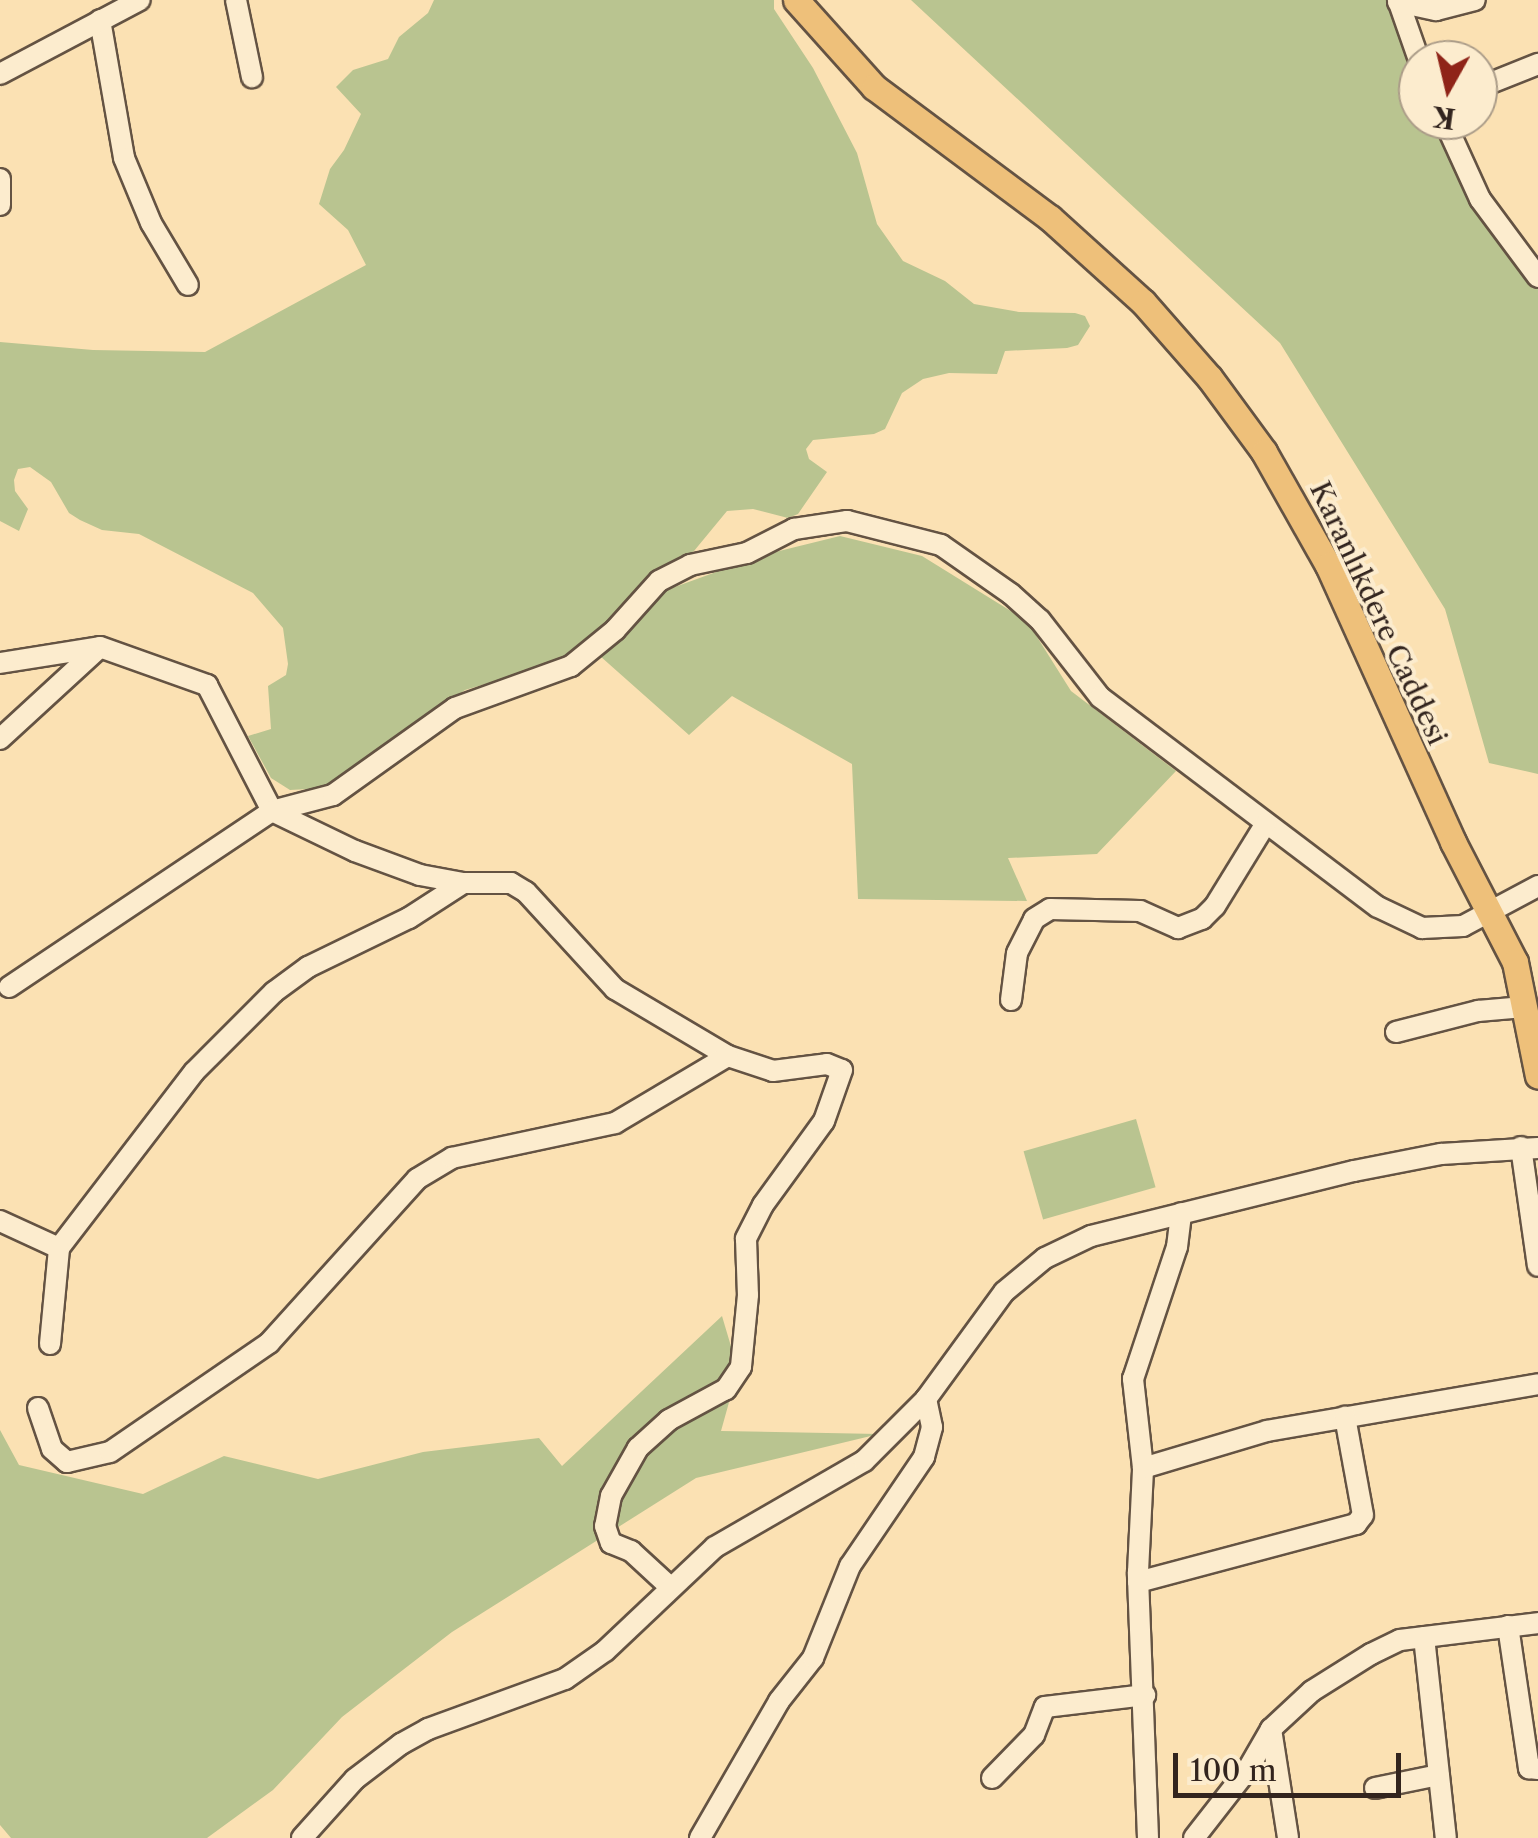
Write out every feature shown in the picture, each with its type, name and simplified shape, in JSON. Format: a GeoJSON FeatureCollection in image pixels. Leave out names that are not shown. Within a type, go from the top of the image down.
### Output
{"type":"FeatureCollection","features":[{"type":"Feature","properties":{"kind":"main road","name":"Karanlıkdere Caddesi"},"geometry":{"type":"LineString","coordinates":[[796,0],[874,87],[1092,254],[1142,302],[1237,413],[1309,528],[1453,842],[1515,962],[1538,1076]]}},
{"type":"Feature","properties":{"kind":"street"},"geometry":{"type":"LineString","coordinates":[[0,74],[140,0]]}},
{"type":"Feature","properties":{"kind":"street"},"geometry":{"type":"LineString","coordinates":[[236,0],[252,77]]}},
{"type":"Feature","properties":{"kind":"street"},"geometry":{"type":"LineString","coordinates":[[1398,1],[1436,10],[1475,0]]}},
{"type":"Feature","properties":{"kind":"street"},"geometry":{"type":"LineString","coordinates":[[1398,1],[1411,40]]}},
{"type":"Feature","properties":{"kind":"street"},"geometry":{"type":"LineString","coordinates":[[100,20],[124,158],[150,222],[188,284]]}},
{"type":"Feature","properties":{"kind":"street"},"geometry":{"type":"LineString","coordinates":[[1498,80],[1538,64]]}},
{"type":"Feature","properties":{"kind":"street"},"geometry":{"type":"LineString","coordinates":[[1453,140],[1480,200],[1538,277]]}},
{"type":"Feature","properties":{"kind":"street"},"geometry":{"type":"LineString","coordinates":[[0,178],[0,205]]}},
{"type":"Feature","properties":{"kind":"street"},"geometry":{"type":"LineString","coordinates":[[9,987],[272,810],[333,796],[455,708],[571,666],[615,630],[658,581],[690,565],[747,552],[794,529],[847,521],[941,545],[1011,594],[1040,620],[1100,697],[1378,907],[1422,928],[1462,926],[1492,914],[1538,886]]}},
{"type":"Feature","properties":{"kind":"street"},"geometry":{"type":"LineString","coordinates":[[0,739],[100,647]]}},
{"type":"Feature","properties":{"kind":"street"},"geometry":{"type":"LineString","coordinates":[[0,663],[100,647],[207,685],[272,810],[355,851],[420,875],[464,883],[511,883],[526,892],[615,989],[728,1056],[773,1072],[827,1064],[842,1070],[824,1121],[764,1205],[746,1239],[748,1295],[741,1367],[726,1389],[669,1420],[638,1448],[611,1496],[605,1526],[612,1543],[631,1552],[670,1587]]}},
{"type":"Feature","properties":{"kind":"street"},"geometry":{"type":"LineString","coordinates":[[1010,1000],[1016,952],[1034,919],[1050,910],[1140,912],[1178,928],[1202,919],[1216,906],[1266,823]]}},
{"type":"Feature","properties":{"kind":"street"},"geometry":{"type":"LineString","coordinates":[[50,1344],[59,1248],[194,1072],[274,992],[308,967],[408,918],[464,883]]}},
{"type":"Feature","properties":{"kind":"street"},"geometry":{"type":"LineString","coordinates":[[1396,1032],[1478,1012],[1524,1007]]}},
{"type":"Feature","properties":{"kind":"street"},"geometry":{"type":"LineString","coordinates":[[38,1408],[52,1448],[67,1462],[110,1452],[270,1344],[417,1178],[452,1158],[615,1123],[728,1056]]}},
{"type":"Feature","properties":{"kind":"street"},"geometry":{"type":"LineString","coordinates":[[302,1838],[380,1758],[428,1729],[565,1679],[604,1651],[670,1587],[741,1529],[864,1461],[926,1399],[1004,1292],[1034,1266],[1091,1236],[1441,1154],[1529,1148],[1538,1266]]}},
{"type":"Feature","properties":{"kind":"street"},"geometry":{"type":"LineString","coordinates":[[1148,1838],[1138,1582],[1143,1468],[1133,1378],[1177,1248],[1181,1214]]}},
{"type":"Feature","properties":{"kind":"street"},"geometry":{"type":"LineString","coordinates":[[0,1220],[59,1248]]}},
{"type":"Feature","properties":{"kind":"street"},"geometry":{"type":"LineString","coordinates":[[1143,1468],[1267,1431],[1538,1384]]}},
{"type":"Feature","properties":{"kind":"street"},"geometry":{"type":"LineString","coordinates":[[700,1838],[779,1701],[812,1658],[850,1566],[924,1457],[932,1427],[926,1399]]}},
{"type":"Feature","properties":{"kind":"street"},"geometry":{"type":"LineString","coordinates":[[1138,1582],[1356,1524],[1363,1515],[1345,1418]]}},
{"type":"Feature","properties":{"kind":"street"},"geometry":{"type":"LineString","coordinates":[[1194,1838],[1248,1768],[1272,1729],[1312,1692],[1370,1654],[1400,1640],[1538,1623]]}},
{"type":"Feature","properties":{"kind":"street"},"geometry":{"type":"LineString","coordinates":[[1508,1626],[1530,1768],[1538,1769]]}},
{"type":"Feature","properties":{"kind":"street"},"geometry":{"type":"LineString","coordinates":[[1424,1637],[1446,1838]]}},
{"type":"Feature","properties":{"kind":"street"},"geometry":{"type":"LineString","coordinates":[[992,1778],[1034,1735],[1045,1708],[1145,1696]]}},
{"type":"Feature","properties":{"kind":"street"},"geometry":{"type":"LineString","coordinates":[[1272,1729],[1288,1838]]}},
{"type":"Feature","properties":{"kind":"street"},"geometry":{"type":"LineString","coordinates":[[1375,1788],[1439,1775]]}},
{"type":"Feature","properties":{"kind":"green space"},"geometry":{"type":"Polygon","coordinates":[[[434,0],[774,0],[774,9],[813,68],[857,153],[877,224],[903,261],[945,281],[974,304],[1019,312],[1075,313],[1085,316],[1090,326],[1078,345],[1005,351],[997,374],[949,373],[923,379],[902,393],[885,429],[874,434],[813,440],[806,449],[809,459],[827,472],[798,514],[788,518],[753,509],[727,511],[694,551],[658,569],[628,606],[571,659],[465,690],[326,788],[290,790],[271,778],[248,736],[271,729],[268,686],[286,675],[288,664],[283,628],[253,593],[139,534],[102,530],[80,520],[69,513],[51,482],[30,467],[18,469],[14,480],[15,491],[28,509],[19,531],[0,521],[0,342],[93,350],[205,352],[366,265],[348,230],[319,204],[330,169],[361,114],[336,87],[353,70],[388,59],[399,37],[428,13],[434,0]]]}},
{"type":"Feature","properties":{"kind":"green space"},"geometry":{"type":"Polygon","coordinates":[[[911,0],[1400,0],[1412,40],[1398,40],[1398,140],[1464,140],[1499,211],[1538,260],[1538,774],[1489,763],[1445,609],[1280,343],[911,0]]]}},
{"type":"Feature","properties":{"kind":"green space"},"geometry":{"type":"Polygon","coordinates":[[[840,536],[922,556],[1027,621],[1071,691],[1176,771],[1097,854],[1008,858],[1027,901],[858,899],[852,764],[732,696],[689,735],[600,656],[661,592],[763,555],[840,536]]]}},
{"type":"Feature","properties":{"kind":"green space"},"geometry":{"type":"Polygon","coordinates":[[[1136,1119],[1156,1187],[1043,1219],[1024,1151],[1136,1119]]]}},
{"type":"Feature","properties":{"kind":"green space"},"geometry":{"type":"Polygon","coordinates":[[[722,1316],[738,1370],[721,1431],[879,1434],[696,1478],[452,1632],[342,1717],[273,1790],[207,1838],[11,1838],[0,1825],[0,1430],[19,1465],[143,1494],[224,1456],[318,1479],[423,1452],[539,1438],[562,1466],[722,1316]]]}}]}
